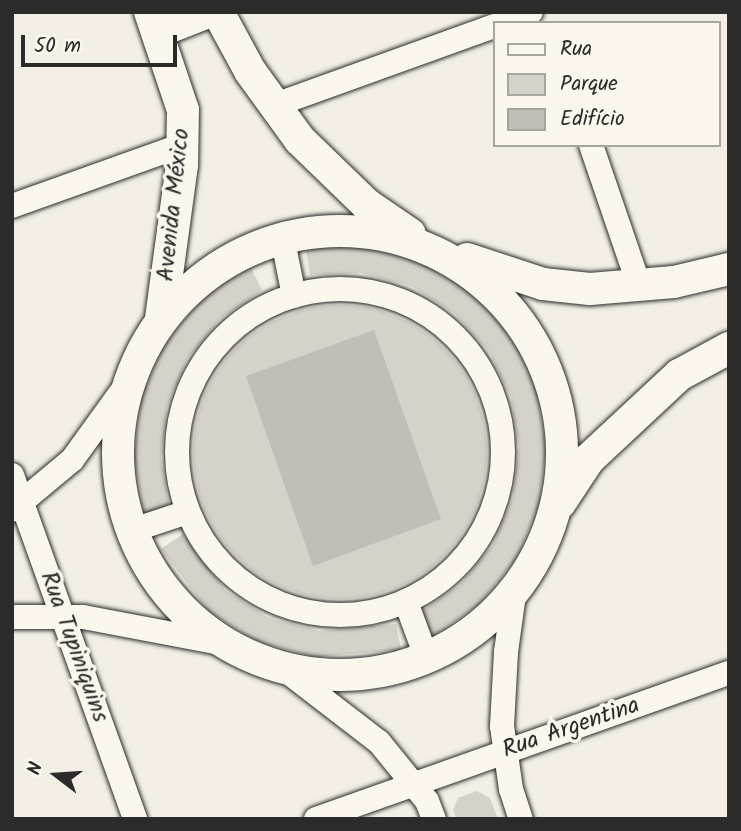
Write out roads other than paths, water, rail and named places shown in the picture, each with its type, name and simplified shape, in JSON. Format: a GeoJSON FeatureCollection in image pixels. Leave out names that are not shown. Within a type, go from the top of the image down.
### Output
{"type":"FeatureCollection","features":[{"type":"Feature","properties":{"kind":"main road"},"geometry":{"type":"LineString","coordinates":[[153,22],[208,12]]}},
{"type":"Feature","properties":{"kind":"main road"},"geometry":{"type":"LineString","coordinates":[[218,12],[250,71],[300,139],[366,204],[428,246],[490,286],[536,344],[560,414],[561,487],[538,557],[493,616],[427,659],[361,676],[289,671],[221,643],[166,595],[130,531],[116,458],[127,384],[161,318],[215,267],[282,236],[356,228],[428,246],[543,284],[590,289],[674,282],[729,269]]}},
{"type":"Feature","properties":{"kind":"main road","name":"Avenida México"},"geometry":{"type":"LineString","coordinates":[[153,22],[183,110],[175,227],[161,318]]}},
{"type":"Feature","properties":{"kind":"main road"},"geometry":{"type":"LineString","coordinates":[[551,516],[589,459],[679,375],[729,348]]}},
{"type":"Feature","properties":{"kind":"street"},"geometry":{"type":"LineString","coordinates":[[507,21],[531,12]]}},
{"type":"Feature","properties":{"kind":"street"},"geometry":{"type":"LineString","coordinates":[[275,105],[492,27]]}},
{"type":"Feature","properties":{"kind":"street"},"geometry":{"type":"LineString","coordinates":[[12,206],[182,145]]}},
{"type":"Feature","properties":{"kind":"street"},"geometry":{"type":"LineString","coordinates":[[592,147],[639,285]]}},
{"type":"Feature","properties":{"kind":"street"},"geometry":{"type":"LineString","coordinates":[[282,236],[294,296]]}},
{"type":"Feature","properties":{"kind":"street"},"geometry":{"type":"LineString","coordinates":[[359,289],[404,301],[444,325],[460,342],[475,360],[495,402],[503,447],[498,494],[480,537],[450,573],[406,602],[367,614],[321,615],[276,603],[236,579],[205,544],[187,512],[177,456],[182,410],[201,367],[230,331],[269,304],[294,296],[313,290],[359,289]]}},
{"type":"Feature","properties":{"kind":"street"},"geometry":{"type":"LineString","coordinates":[[17,506],[72,460],[127,384]]}},
{"type":"Feature","properties":{"kind":"street","name":"Rua Tupiniquins"},"geometry":{"type":"LineString","coordinates":[[12,475],[17,506],[63,617],[135,819]]}},
{"type":"Feature","properties":{"kind":"street"},"geometry":{"type":"LineString","coordinates":[[130,531],[187,512]]}},
{"type":"Feature","properties":{"kind":"street"},"geometry":{"type":"LineString","coordinates":[[515,587],[506,652],[502,726],[511,789],[521,819]]}},
{"type":"Feature","properties":{"kind":"street"},"geometry":{"type":"LineString","coordinates":[[406,602],[427,659]]}},
{"type":"Feature","properties":{"kind":"street"},"geometry":{"type":"LineString","coordinates":[[12,617],[63,617],[133,625],[221,643]]}},
{"type":"Feature","properties":{"kind":"street"},"geometry":{"type":"LineString","coordinates":[[289,671],[379,742],[427,801],[433,819]]}},
{"type":"Feature","properties":{"kind":"street","name":"Rua Argentina"},"geometry":{"type":"LineString","coordinates":[[316,819],[729,673]]}}]}
